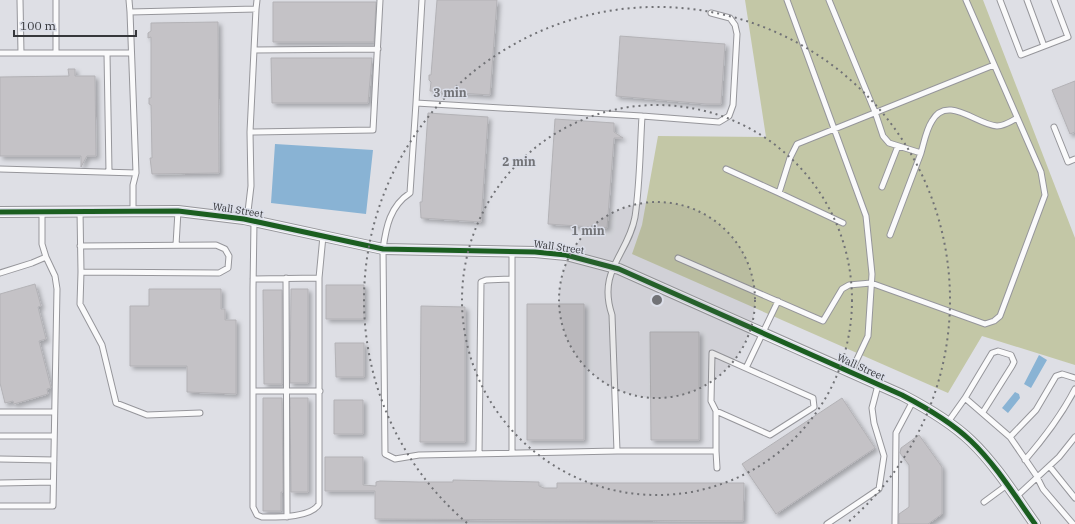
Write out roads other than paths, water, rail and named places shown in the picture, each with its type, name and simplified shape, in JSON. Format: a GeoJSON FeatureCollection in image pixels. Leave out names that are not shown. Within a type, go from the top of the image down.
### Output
{"type":"FeatureCollection","features":[{"type":"Feature","properties":{"kind":"street","name":"Wall Street"},"geometry":{"type":"LineString","coordinates":[[0,212],[178,211],[250,221],[383,249],[512,251],[566,255],[613,267],[851,372],[913,401],[948,422],[972,442],[1007,485],[1035,524]]}},
{"type":"Feature","properties":{"kind":"lane"},"geometry":{"type":"LineString","coordinates":[[20,0],[21,53]]}},
{"type":"Feature","properties":{"kind":"lane"},"geometry":{"type":"LineString","coordinates":[[56,0],[56,53]]}},
{"type":"Feature","properties":{"kind":"lane"},"geometry":{"type":"LineString","coordinates":[[130,0],[136,173],[133,185],[133,211]]}},
{"type":"Feature","properties":{"kind":"lane"},"geometry":{"type":"LineString","coordinates":[[257,0],[250,132],[250,221],[253,279],[253,507],[257,515],[262,518],[287,517],[311,511],[319,504],[319,278],[323,236]]}},
{"type":"Feature","properties":{"kind":"lane"},"geometry":{"type":"LineString","coordinates":[[250,132],[373,130],[380,0]]}},
{"type":"Feature","properties":{"kind":"lane"},"geometry":{"type":"LineString","coordinates":[[422,0],[410,193],[400,199],[395,207],[386,227],[383,249],[385,454],[395,459],[419,455],[617,451],[716,451]]}},
{"type":"Feature","properties":{"kind":"lane"},"geometry":{"type":"LineString","coordinates":[[786,0],[866,216],[871,283],[868,336],[851,372]]}},
{"type":"Feature","properties":{"kind":"lane"},"geometry":{"type":"LineString","coordinates":[[829,0],[875,112],[883,136],[889,143],[921,153]]}},
{"type":"Feature","properties":{"kind":"lane"},"geometry":{"type":"LineString","coordinates":[[678,258],[824,321],[842,289],[849,284],[871,283],[985,324],[994,321],[1000,316],[1045,195],[1041,172],[966,0]]}},
{"type":"Feature","properties":{"kind":"lane"},"geometry":{"type":"LineString","coordinates":[[1000,0],[1021,55],[1068,37],[1054,0]]}},
{"type":"Feature","properties":{"kind":"lane"},"geometry":{"type":"LineString","coordinates":[[1027,0],[1044,46]]}},
{"type":"Feature","properties":{"kind":"lane"},"geometry":{"type":"LineString","coordinates":[[130,12],[256,9]]}},
{"type":"Feature","properties":{"kind":"lane"},"geometry":{"type":"LineString","coordinates":[[416,103],[642,116],[714,122],[725,120],[729,116],[733,105],[737,29],[730,18],[711,13]]}},
{"type":"Feature","properties":{"kind":"lane"},"geometry":{"type":"LineString","coordinates":[[254,50],[378,49]]}},
{"type":"Feature","properties":{"kind":"lane"},"geometry":{"type":"LineString","coordinates":[[0,53],[131,53]]}},
{"type":"Feature","properties":{"kind":"lane"},"geometry":{"type":"LineString","coordinates":[[107,53],[109,172]]}},
{"type":"Feature","properties":{"kind":"lane"},"geometry":{"type":"LineString","coordinates":[[779,193],[790,158],[797,144],[994,64]]}},
{"type":"Feature","properties":{"kind":"lane"},"geometry":{"type":"LineString","coordinates":[[890,235],[921,153],[931,121],[937,114],[945,109],[957,111],[996,126],[1018,118]]}},
{"type":"Feature","properties":{"kind":"lane"},"geometry":{"type":"LineString","coordinates":[[617,451],[612,315],[608,302],[608,286],[613,267],[628,237],[634,218],[642,116]]}},
{"type":"Feature","properties":{"kind":"lane"},"geometry":{"type":"LineString","coordinates":[[1054,127],[1068,162],[1075,159]]}},
{"type":"Feature","properties":{"kind":"lane"},"geometry":{"type":"LineString","coordinates":[[882,187],[898,146]]}},
{"type":"Feature","properties":{"kind":"lane"},"geometry":{"type":"LineString","coordinates":[[0,169],[136,173]]}},
{"type":"Feature","properties":{"kind":"lane"},"geometry":{"type":"LineString","coordinates":[[726,169],[843,223]]}},
{"type":"Feature","properties":{"kind":"lane"},"geometry":{"type":"LineString","coordinates":[[0,506],[53,506],[57,289],[54,276],[42,244],[42,211]]}},
{"type":"Feature","properties":{"kind":"lane"},"geometry":{"type":"LineString","coordinates":[[80,211],[80,304],[102,345],[116,403],[147,415],[200,413]]}},
{"type":"Feature","properties":{"kind":"lane"},"geometry":{"type":"LineString","coordinates":[[176,245],[178,211]]}},
{"type":"Feature","properties":{"kind":"lane"},"geometry":{"type":"LineString","coordinates":[[80,246],[221,246],[228,252],[229,256],[228,268],[219,273],[81,272]]}},
{"type":"Feature","properties":{"kind":"lane"},"geometry":{"type":"LineString","coordinates":[[512,251],[512,453]]}},
{"type":"Feature","properties":{"kind":"lane"},"geometry":{"type":"LineString","coordinates":[[0,273],[32,263],[46,256]]}},
{"type":"Feature","properties":{"kind":"lane"},"geometry":{"type":"LineString","coordinates":[[286,278],[287,517]]}},
{"type":"Feature","properties":{"kind":"lane"},"geometry":{"type":"LineString","coordinates":[[253,279],[319,278]]}},
{"type":"Feature","properties":{"kind":"lane"},"geometry":{"type":"LineString","coordinates":[[479,454],[481,282],[486,280],[512,279]]}},
{"type":"Feature","properties":{"kind":"lane"},"geometry":{"type":"LineString","coordinates":[[746,368],[778,301]]}},
{"type":"Feature","properties":{"kind":"lane"},"geometry":{"type":"LineString","coordinates":[[948,422],[965,398],[992,353],[998,351],[1011,355],[1014,362],[983,412]]}},
{"type":"Feature","properties":{"kind":"lane"},"geometry":{"type":"LineString","coordinates":[[716,411],[770,435],[814,407],[813,398],[712,353],[711,401],[716,411],[717,468]]}},
{"type":"Feature","properties":{"kind":"lane"},"geometry":{"type":"LineString","coordinates":[[1010,437],[1036,410],[1056,376],[1062,374],[1075,378]]}},
{"type":"Feature","properties":{"kind":"lane"},"geometry":{"type":"LineString","coordinates":[[827,524],[879,489],[884,456],[874,423],[872,408],[878,385]]}},
{"type":"Feature","properties":{"kind":"lane"},"geometry":{"type":"LineString","coordinates":[[1025,460],[1049,433],[1064,412],[1075,389]]}},
{"type":"Feature","properties":{"kind":"lane"},"geometry":{"type":"LineString","coordinates":[[253,391],[320,391]]}},
{"type":"Feature","properties":{"kind":"lane"},"geometry":{"type":"LineString","coordinates":[[965,398],[983,412],[1010,437],[1038,479],[1042,489],[1073,524]]}},
{"type":"Feature","properties":{"kind":"lane"},"geometry":{"type":"LineString","coordinates":[[895,524],[896,433],[913,401]]}},
{"type":"Feature","properties":{"kind":"lane"},"geometry":{"type":"LineString","coordinates":[[0,412],[54,412]]}},
{"type":"Feature","properties":{"kind":"lane"},"geometry":{"type":"LineString","coordinates":[[0,436],[54,436]]}},
{"type":"Feature","properties":{"kind":"lane"},"geometry":{"type":"LineString","coordinates":[[1016,498],[1050,467],[1075,437]]}},
{"type":"Feature","properties":{"kind":"lane"},"geometry":{"type":"LineString","coordinates":[[0,459],[54,460]]}},
{"type":"Feature","properties":{"kind":"lane"},"geometry":{"type":"LineString","coordinates":[[1050,467],[1075,498]]}},
{"type":"Feature","properties":{"kind":"lane"},"geometry":{"type":"LineString","coordinates":[[0,483],[53,482]]}},
{"type":"Feature","properties":{"kind":"lane"},"geometry":{"type":"LineString","coordinates":[[984,502],[1007,485]]}},
{"type":"Feature","properties":{"kind":"water"},"geometry":{"type":"Polygon","coordinates":[[[275,144],[373,150],[366,214],[271,203],[275,144]]]}},
{"type":"Feature","properties":{"kind":"water"},"geometry":{"type":"Polygon","coordinates":[[[1039,355],[1047,360],[1031,388],[1024,384],[1039,355]]]}},
{"type":"Feature","properties":{"kind":"water"},"geometry":{"type":"Polygon","coordinates":[[[1015,392],[1019,394],[1020,398],[1008,413],[1002,408],[1015,392]]]}}]}
